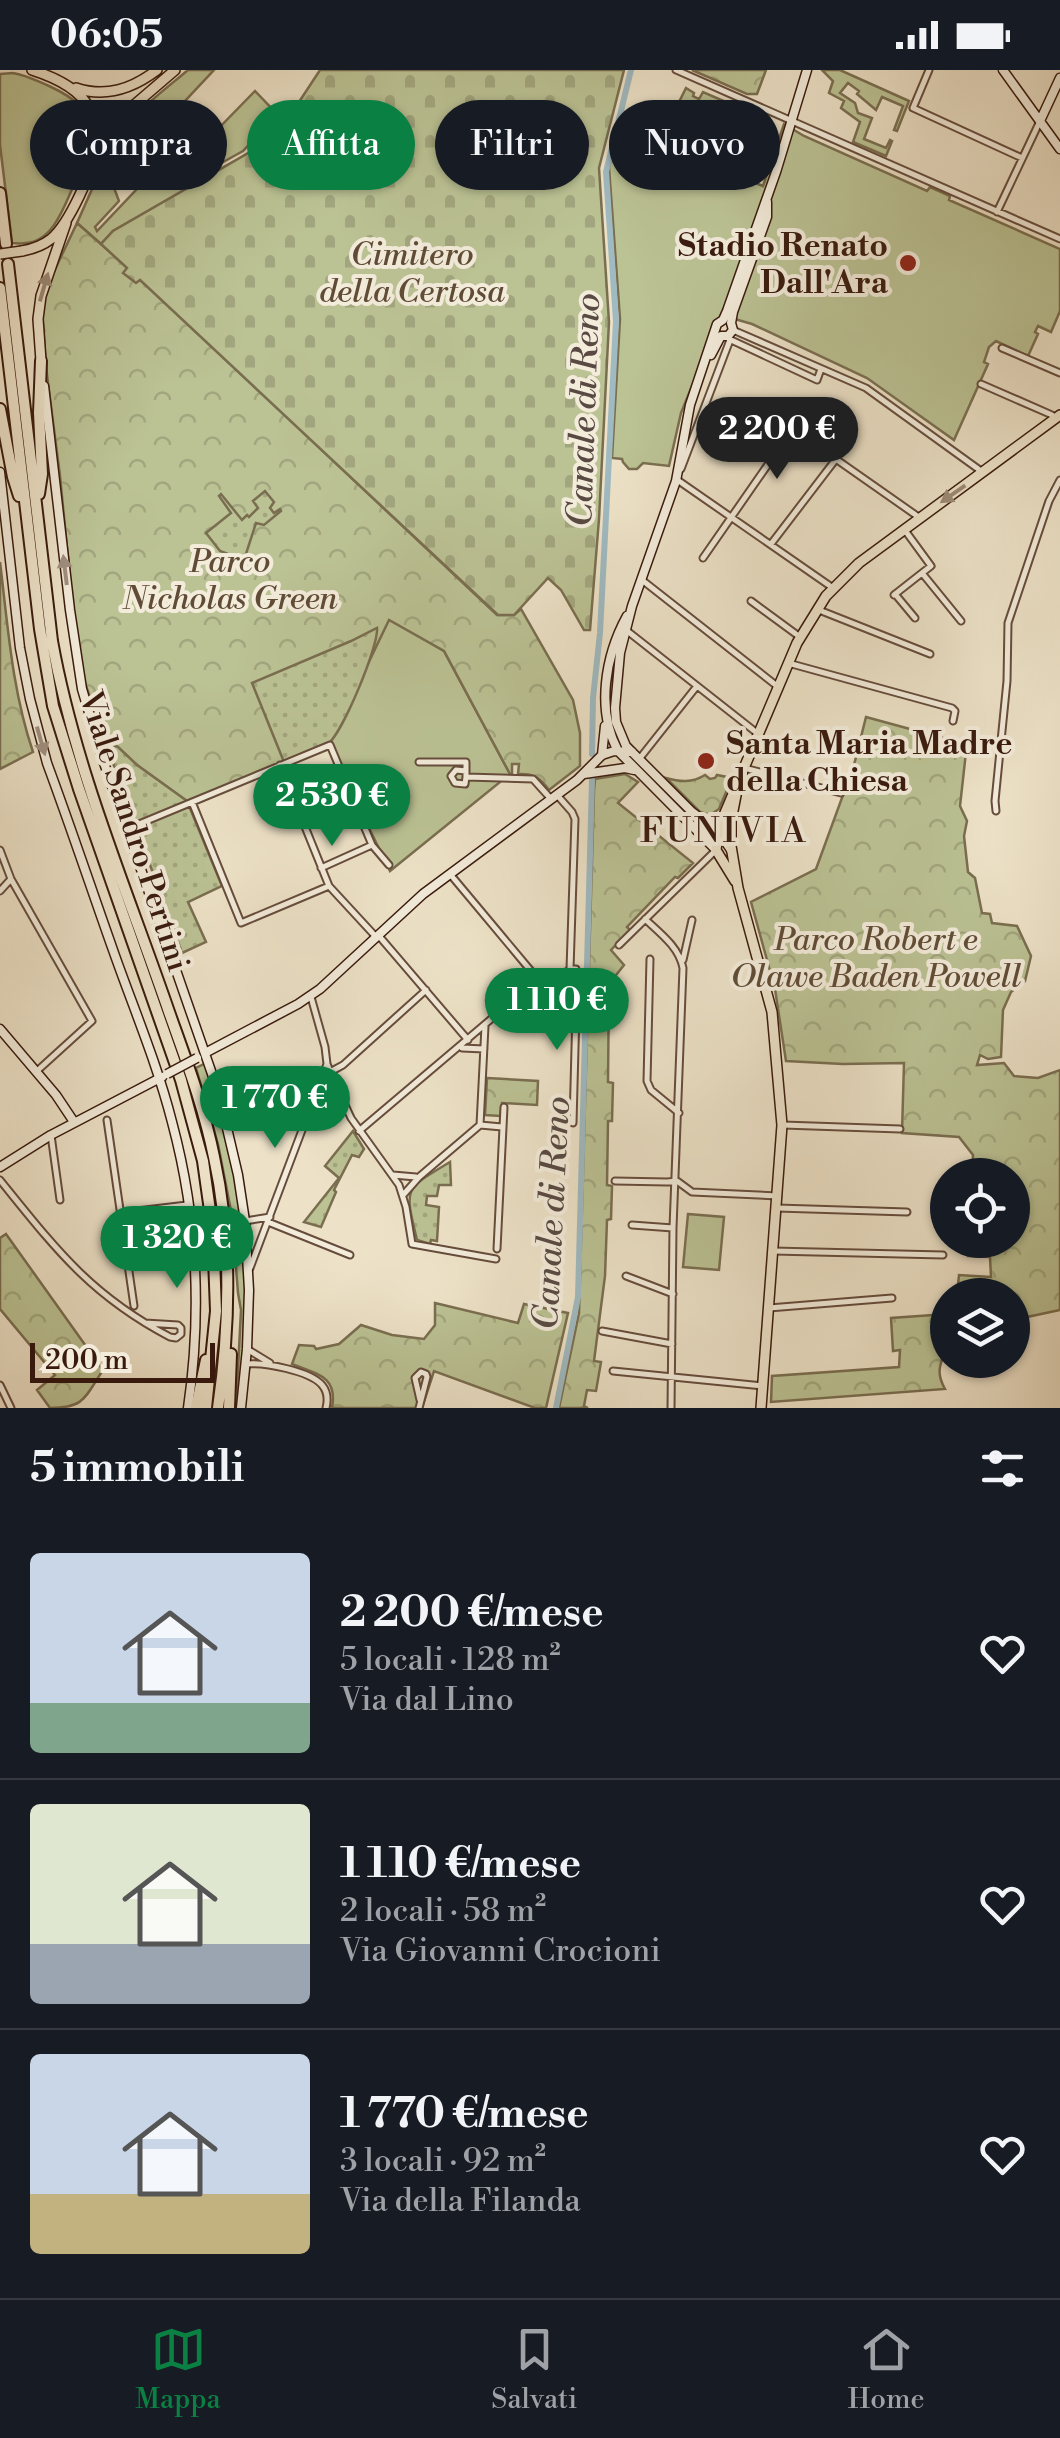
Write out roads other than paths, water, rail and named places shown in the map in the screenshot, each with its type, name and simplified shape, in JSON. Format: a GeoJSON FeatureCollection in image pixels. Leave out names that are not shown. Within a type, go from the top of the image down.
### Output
{"type":"FeatureCollection","features":[{"type":"Feature","properties":{"kind":"highway","name":"Viale Sandro Pertini"},"geometry":{"type":"LineString","coordinates":[[0,193],[52,641],[69,722],[191,1074],[218,1180],[224,1234],[218,1408]]}},
{"type":"Feature","properties":{"kind":"highway","name":"Viale Sandro Pertini"},"geometry":{"type":"LineString","coordinates":[[0,288],[44,664],[61,734],[182,1080],[198,1134],[211,1203],[222,1311],[206,1408]]}},
{"type":"Feature","properties":{"kind":"highway"},"geometry":{"type":"LineString","coordinates":[[37,510],[42,474],[41,360]]}},
{"type":"Feature","properties":{"kind":"highway"},"geometry":{"type":"LineString","coordinates":[[0,409],[13,477],[27,518]]}},
{"type":"Feature","properties":{"kind":"highway"},"geometry":{"type":"LineString","coordinates":[[196,1408],[222,1311]]}},
{"type":"Feature","properties":{"kind":"highway"},"geometry":{"type":"LineString","coordinates":[[222,1311],[231,1356],[229,1408]]}},
{"type":"Feature","properties":{"kind":"main road"},"geometry":{"type":"LineString","coordinates":[[34,70],[65,85],[92,92],[115,92],[133,86],[156,70]]}},
{"type":"Feature","properties":{"kind":"main road"},"geometry":{"type":"LineString","coordinates":[[140,100],[175,70]]}},
{"type":"Feature","properties":{"kind":"main road"},"geometry":{"type":"LineString","coordinates":[[65,85],[83,100]]}},
{"type":"Feature","properties":{"kind":"main road"},"geometry":{"type":"LineString","coordinates":[[5,254],[34,249],[50,240],[62,227],[80,190]]}},
{"type":"Feature","properties":{"kind":"main road"},"geometry":{"type":"LineString","coordinates":[[41,360],[41,296],[68,216]]}},
{"type":"Feature","properties":{"kind":"main road"},"geometry":{"type":"LineString","coordinates":[[738,888],[716,850],[718,831],[788,663],[816,609],[859,563],[1057,417]]}},
{"type":"Feature","properties":{"kind":"main road"},"geometry":{"type":"LineString","coordinates":[[738,785],[731,821],[732,854],[772,1012],[782,1125],[761,1408]]}},
{"type":"Feature","properties":{"kind":"street"},"geometry":{"type":"LineString","coordinates":[[676,70],[1060,239]]}},
{"type":"Feature","properties":{"kind":"street"},"geometry":{"type":"LineString","coordinates":[[602,755],[611,650],[642,580],[767,217],[767,199],[807,70]]}},
{"type":"Feature","properties":{"kind":"street"},"geometry":{"type":"LineString","coordinates":[[929,70],[913,108],[1022,158]]}},
{"type":"Feature","properties":{"kind":"street"},"geometry":{"type":"LineString","coordinates":[[1003,70],[1060,149]]}},
{"type":"Feature","properties":{"kind":"street"},"geometry":{"type":"LineString","coordinates":[[998,212],[1060,78]]}},
{"type":"Feature","properties":{"kind":"street"},"geometry":{"type":"LineString","coordinates":[[726,331],[870,391],[983,473]]}},
{"type":"Feature","properties":{"kind":"street"},"geometry":{"type":"LineString","coordinates":[[726,331],[777,362],[817,380],[822,369]]}},
{"type":"Feature","properties":{"kind":"street"},"geometry":{"type":"LineString","coordinates":[[676,481],[698,381],[726,331]]}},
{"type":"Feature","properties":{"kind":"street"},"geometry":{"type":"LineString","coordinates":[[1002,348],[1060,373]]}},
{"type":"Feature","properties":{"kind":"street"},"geometry":{"type":"LineString","coordinates":[[777,362],[781,352]]}},
{"type":"Feature","properties":{"kind":"street"},"geometry":{"type":"LineString","coordinates":[[41,360],[75,650],[92,725],[227,1121],[238,1175],[248,1270],[247,1349],[241,1408]]}},
{"type":"Feature","properties":{"kind":"street"},"geometry":{"type":"LineString","coordinates":[[980,384],[1057,417]]}},
{"type":"Feature","properties":{"kind":"street"},"geometry":{"type":"LineString","coordinates":[[703,558],[803,414]]}},
{"type":"Feature","properties":{"kind":"street"},"geometry":{"type":"LineString","coordinates":[[793,428],[920,518]]}},
{"type":"Feature","properties":{"kind":"street"},"geometry":{"type":"LineString","coordinates":[[771,544],[836,459]]}},
{"type":"Feature","properties":{"kind":"street"},"geometry":{"type":"LineString","coordinates":[[0,472],[20,648],[36,725],[163,1076],[179,1148],[193,1234],[196,1312],[188,1408]]}},
{"type":"Feature","properties":{"kind":"street"},"geometry":{"type":"LineString","coordinates":[[996,811],[1008,623],[1060,480]]}},
{"type":"Feature","properties":{"kind":"street"},"geometry":{"type":"LineString","coordinates":[[676,481],[833,588]]}},
{"type":"Feature","properties":{"kind":"street"},"geometry":{"type":"LineString","coordinates":[[904,529],[931,566],[895,594],[914,618]]}},
{"type":"Feature","properties":{"kind":"street"},"geometry":{"type":"LineString","coordinates":[[922,573],[961,621]]}},
{"type":"Feature","properties":{"kind":"street"},"geometry":{"type":"LineString","coordinates":[[642,580],[778,687]]}},
{"type":"Feature","properties":{"kind":"street"},"geometry":{"type":"LineString","coordinates":[[752,601],[800,636]]}},
{"type":"Feature","properties":{"kind":"street"},"geometry":{"type":"LineString","coordinates":[[632,606],[619,657],[615,708],[622,738],[699,819],[718,831],[732,854]]}},
{"type":"Feature","properties":{"kind":"street"},"geometry":{"type":"LineString","coordinates":[[816,609],[930,654]]}},
{"type":"Feature","properties":{"kind":"street"},"geometry":{"type":"LineString","coordinates":[[626,630],[758,734]]}},
{"type":"Feature","properties":{"kind":"street"},"geometry":{"type":"LineString","coordinates":[[788,663],[952,708],[956,711],[953,721]]}},
{"type":"Feature","properties":{"kind":"street"},"geometry":{"type":"LineString","coordinates":[[636,756],[697,686]]}},
{"type":"Feature","properties":{"kind":"street"},"geometry":{"type":"LineString","coordinates":[[606,716],[618,751],[716,850],[619,945]]}},
{"type":"Feature","properties":{"kind":"street"},"geometry":{"type":"LineString","coordinates":[[597,771],[614,762],[622,738]]}},
{"type":"Feature","properties":{"kind":"street"},"geometry":{"type":"LineString","coordinates":[[127,829],[330,745],[372,844],[389,865]]}},
{"type":"Feature","properties":{"kind":"street"},"geometry":{"type":"LineString","coordinates":[[0,1166],[50,1135],[311,996],[408,906],[584,774],[602,755],[618,751],[636,756]]}},
{"type":"Feature","properties":{"kind":"street"},"geometry":{"type":"LineString","coordinates":[[419,762],[466,762],[466,774],[533,780],[572,812],[575,819],[570,969]]}},
{"type":"Feature","properties":{"kind":"street"},"geometry":{"type":"LineString","coordinates":[[280,765],[329,886],[468,1040]]}},
{"type":"Feature","properties":{"kind":"street"},"geometry":{"type":"LineString","coordinates":[[744,768],[841,793]]}},
{"type":"Feature","properties":{"kind":"street"},"geometry":{"type":"LineString","coordinates":[[584,774],[636,770]]}},
{"type":"Feature","properties":{"kind":"street"},"geometry":{"type":"LineString","coordinates":[[192,802],[241,923],[329,886]]}},
{"type":"Feature","properties":{"kind":"street"},"geometry":{"type":"LineString","coordinates":[[321,868],[372,844]]}},
{"type":"Feature","properties":{"kind":"street"},"geometry":{"type":"LineString","coordinates":[[0,850],[11,880],[92,1022],[37,1070]]}},
{"type":"Feature","properties":{"kind":"street"},"geometry":{"type":"LineString","coordinates":[[359,1131],[533,986],[536,979],[450,874]]}},
{"type":"Feature","properties":{"kind":"street"},"geometry":{"type":"LineString","coordinates":[[0,891],[11,880]]}},
{"type":"Feature","properties":{"kind":"street"},"geometry":{"type":"LineString","coordinates":[[645,919],[676,950],[682,962]]}},
{"type":"Feature","properties":{"kind":"street"},"geometry":{"type":"LineString","coordinates":[[671,1408],[682,962],[692,920]]}},
{"type":"Feature","properties":{"kind":"street"},"geometry":{"type":"LineString","coordinates":[[650,959],[647,1081],[651,1090],[679,1112]]}},
{"type":"Feature","properties":{"kind":"street"},"geometry":{"type":"LineString","coordinates":[[533,986],[544,990],[570,969],[577,972],[573,1123]]}},
{"type":"Feature","properties":{"kind":"street"},"geometry":{"type":"LineString","coordinates":[[315,1091],[426,990]]}},
{"type":"Feature","properties":{"kind":"street"},"geometry":{"type":"LineString","coordinates":[[311,996],[326,1064],[359,1131],[393,1175],[403,1195],[412,1244],[496,1259]]}},
{"type":"Feature","properties":{"kind":"street"},"geometry":{"type":"LineString","coordinates":[[480,1125],[484,1026]]}},
{"type":"Feature","properties":{"kind":"street"},"geometry":{"type":"LineString","coordinates":[[0,1029],[37,1070],[74,1122]]}},
{"type":"Feature","properties":{"kind":"street"},"geometry":{"type":"LineString","coordinates":[[459,1048],[484,1048]]}},
{"type":"Feature","properties":{"kind":"street"},"geometry":{"type":"LineString","coordinates":[[248,1270],[326,1064]]}},
{"type":"Feature","properties":{"kind":"street"},"geometry":{"type":"LineString","coordinates":[[262,1105],[321,1078]]}},
{"type":"Feature","properties":{"kind":"street"},"geometry":{"type":"LineString","coordinates":[[306,1084],[315,1091]]}},
{"type":"Feature","properties":{"kind":"street"},"geometry":{"type":"LineString","coordinates":[[56,1095],[83,1117]]}},
{"type":"Feature","properties":{"kind":"street"},"geometry":{"type":"LineString","coordinates":[[497,1249],[504,1107]]}},
{"type":"Feature","properties":{"kind":"street"},"geometry":{"type":"LineString","coordinates":[[107,1120],[134,1306]]}},
{"type":"Feature","properties":{"kind":"street"},"geometry":{"type":"LineString","coordinates":[[403,1195],[480,1125],[504,1127]]}},
{"type":"Feature","properties":{"kind":"street"},"geometry":{"type":"LineString","coordinates":[[782,1125],[900,1128]]}},
{"type":"Feature","properties":{"kind":"street"},"geometry":{"type":"LineString","coordinates":[[50,1135],[60,1200]]}},
{"type":"Feature","properties":{"kind":"street"},"geometry":{"type":"LineString","coordinates":[[393,1175],[420,1177]]}},
{"type":"Feature","properties":{"kind":"street"},"geometry":{"type":"LineString","coordinates":[[0,1180],[77,1272],[112,1302],[146,1323],[174,1338],[181,1334],[178,1325],[146,1323]]}},
{"type":"Feature","properties":{"kind":"street"},"geometry":{"type":"LineString","coordinates":[[615,1181],[677,1180],[692,1192]]}},
{"type":"Feature","properties":{"kind":"street"},"geometry":{"type":"LineString","coordinates":[[666,1182],[676,1196]]}},
{"type":"Feature","properties":{"kind":"street"},"geometry":{"type":"LineString","coordinates":[[676,1196],[692,1192],[778,1196]]}},
{"type":"Feature","properties":{"kind":"street"},"geometry":{"type":"LineString","coordinates":[[120,1213],[189,1204]]}},
{"type":"Feature","properties":{"kind":"street"},"geometry":{"type":"LineString","coordinates":[[776,1208],[907,1212]]}},
{"type":"Feature","properties":{"kind":"street"},"geometry":{"type":"LineString","coordinates":[[245,1221],[269,1220],[350,1254]]}},
{"type":"Feature","properties":{"kind":"street"},"geometry":{"type":"LineString","coordinates":[[632,1225],[674,1228]]}},
{"type":"Feature","properties":{"kind":"street"},"geometry":{"type":"LineString","coordinates":[[773,1251],[930,1255]]}},
{"type":"Feature","properties":{"kind":"street"},"geometry":{"type":"LineString","coordinates":[[626,1276],[673,1294]]}},
{"type":"Feature","properties":{"kind":"street"},"geometry":{"type":"LineString","coordinates":[[769,1308],[892,1298]]}},
{"type":"Feature","properties":{"kind":"street"},"geometry":{"type":"LineString","coordinates":[[602,1331],[672,1344]]}},
{"type":"Feature","properties":{"kind":"street"},"geometry":{"type":"LineString","coordinates":[[247,1349],[321,1384],[328,1397],[326,1408]]}},
{"type":"Feature","properties":{"kind":"street"},"geometry":{"type":"LineString","coordinates":[[246,1364],[273,1364]]}},
{"type":"Feature","properties":{"kind":"street"},"geometry":{"type":"LineString","coordinates":[[612,1370],[763,1386]]}},
{"type":"Feature","properties":{"kind":"street"},"geometry":{"type":"LineString","coordinates":[[418,1408],[427,1378],[421,1372],[415,1378],[420,1400]]}},
{"type":"Feature","properties":{"kind":"street"},"geometry":{"type":"LineString","coordinates":[[0,1385],[10,1408]]}},
{"type":"Feature","properties":{"kind":"waterway","name":"Canale di Reno"},"geometry":{"type":"LineString","coordinates":[[592,754],[616,321],[606,172],[631,70]]}},
{"type":"Feature","properties":{"kind":"waterway","name":"Canale di Reno"},"geometry":{"type":"LineString","coordinates":[[556,1408],[578,1297],[592,780]]}},
{"type":"Feature","properties":{"kind":"place","name":"Stadio Renato Dall'Ara"},"geometry":{"type":"Point","coordinates":[908,263]}},
{"type":"Feature","properties":{"kind":"place","name":"Santa Maria Madre della Chiesa"},"geometry":{"type":"Point","coordinates":[706,761]}},
{"type":"Feature","properties":{"kind":"district","name":"FUNIVIA"},"geometry":{"type":"Point","coordinates":[724,830]}},
{"type":"Feature","properties":{"kind":"park label","name":"Cimitero della Certosa"},"geometry":{"type":"Point","coordinates":[412,272]}},
{"type":"Feature","properties":{"kind":"park label","name":"Parco Nicholas Green"},"geometry":{"type":"Point","coordinates":[230,580]}},
{"type":"Feature","properties":{"kind":"park label","name":"Parco Robert e Olawe Baden Powell"},"geometry":{"type":"Point","coordinates":[876,958]}}]}
